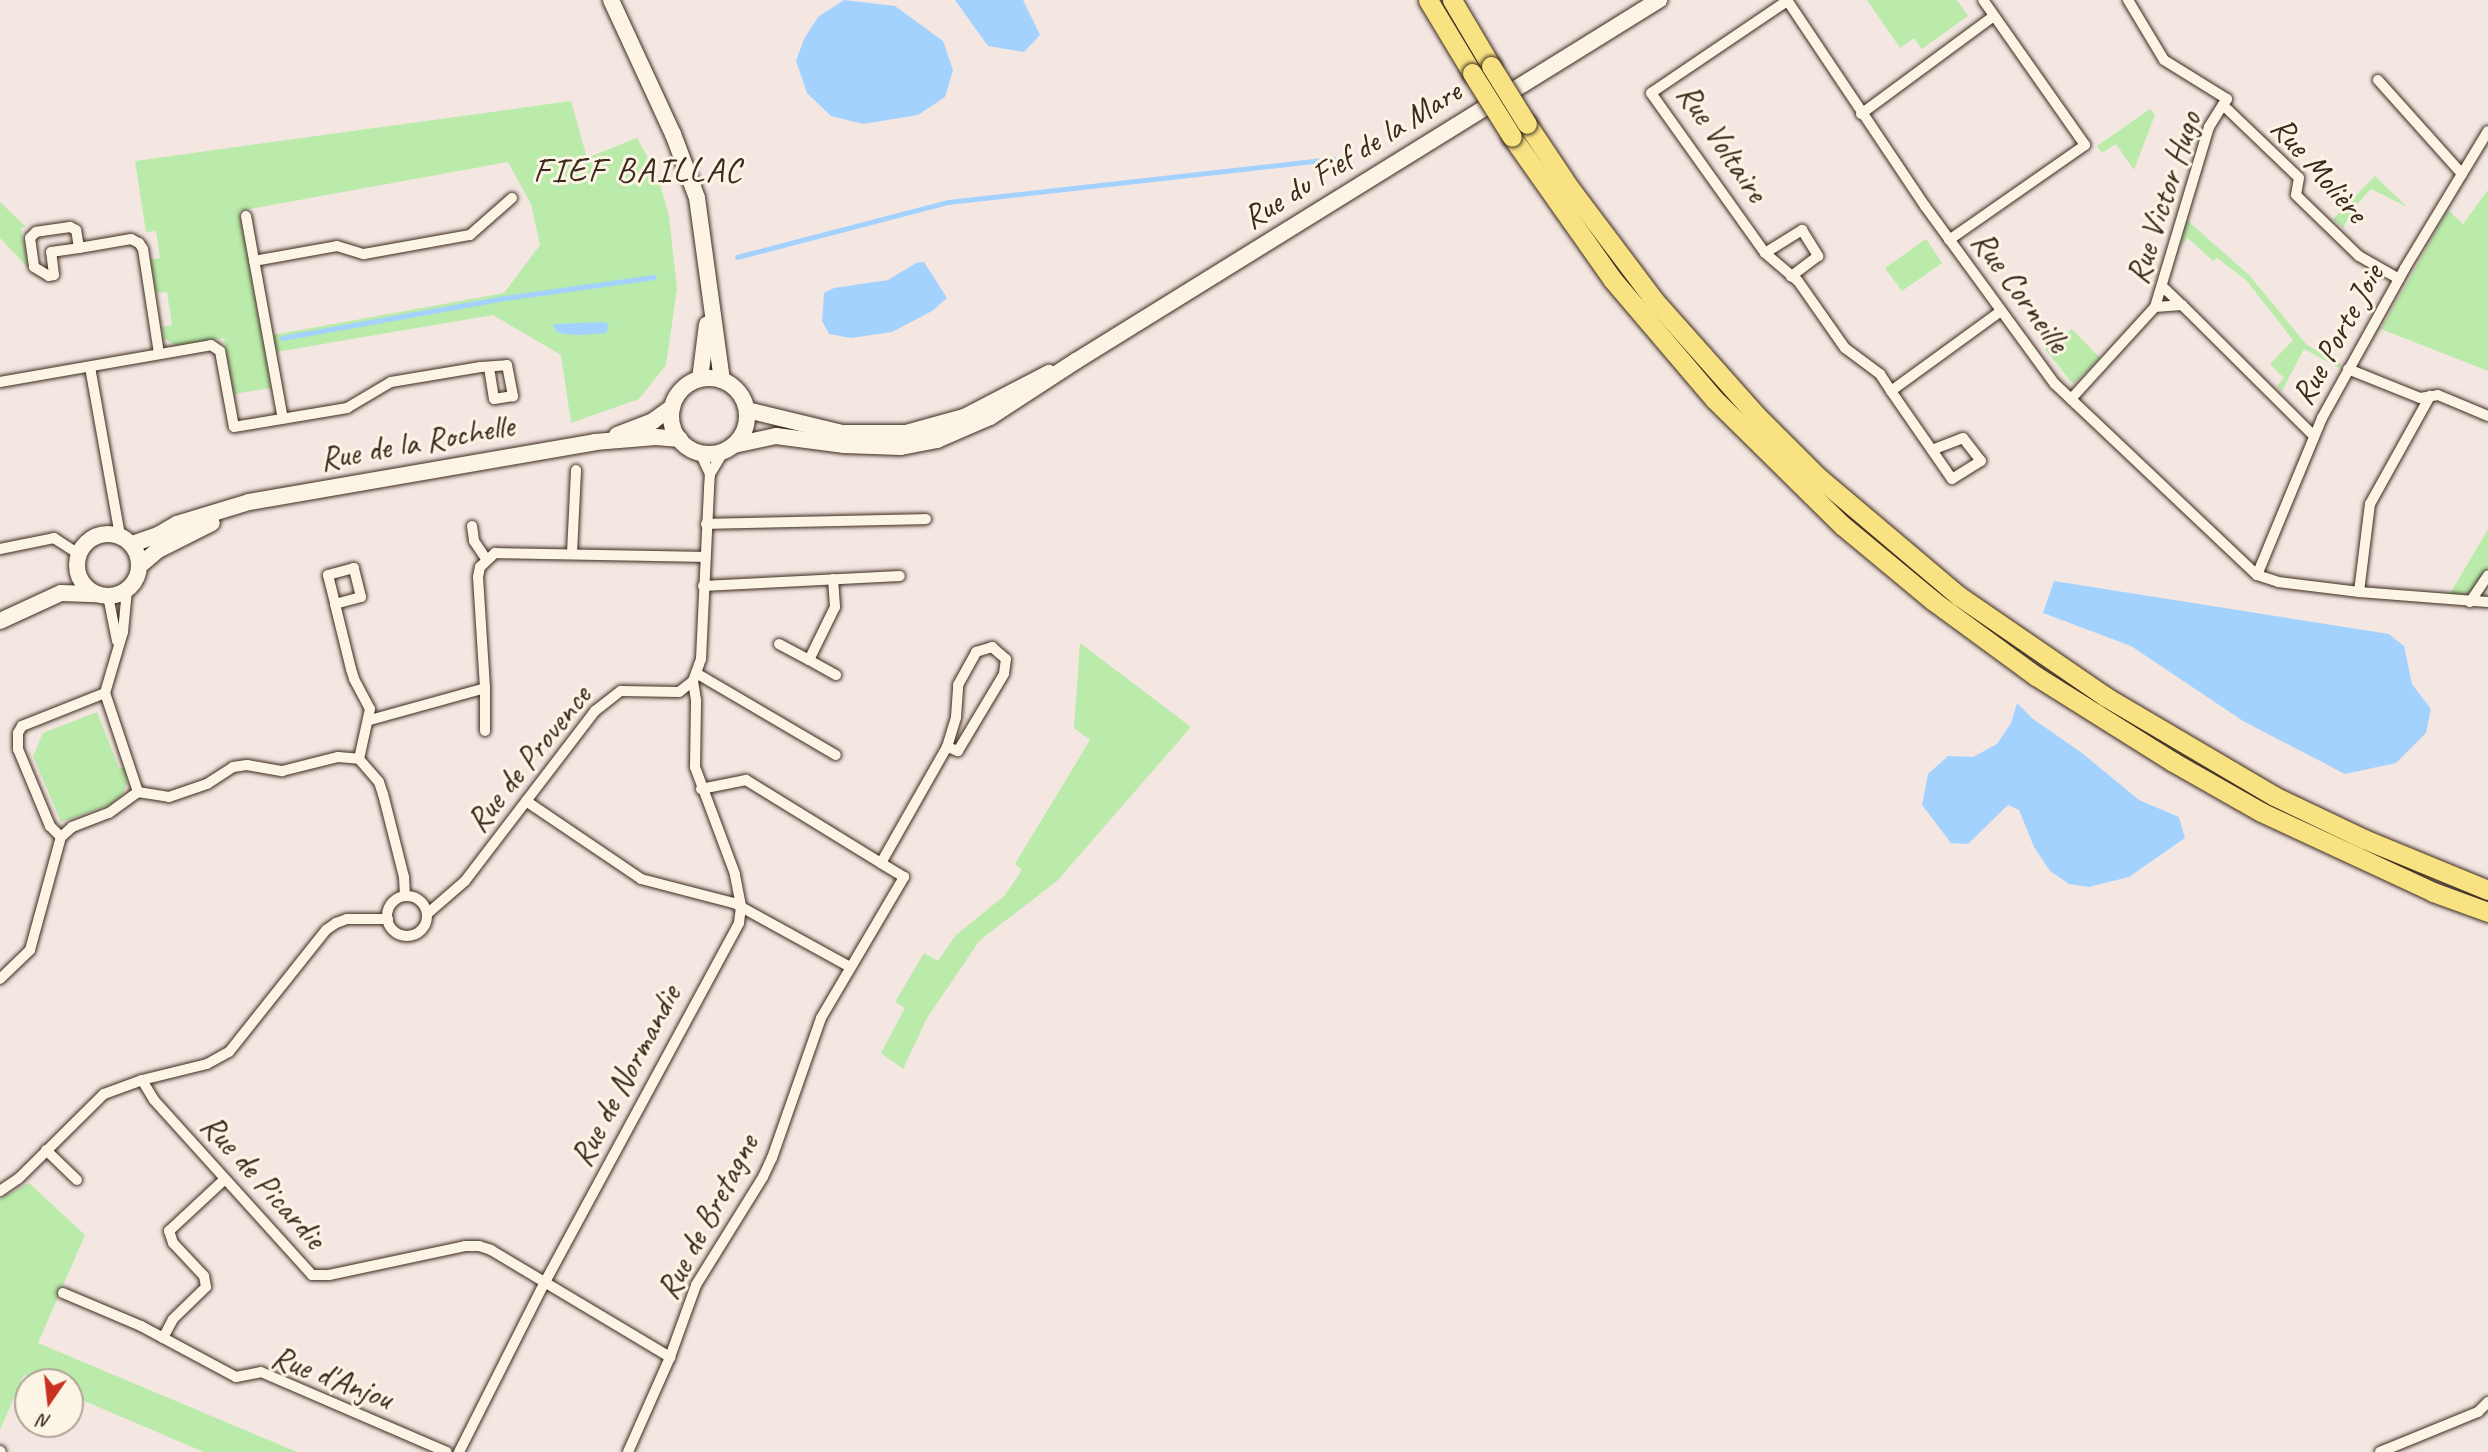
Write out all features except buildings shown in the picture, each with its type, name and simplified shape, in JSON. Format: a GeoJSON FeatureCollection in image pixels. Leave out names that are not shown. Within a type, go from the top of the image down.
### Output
{"type":"FeatureCollection","features":[{"type":"Feature","properties":{"kind":"highway"},"geometry":{"type":"LineString","coordinates":[[1428,0],[1472,73],[1569,187],[1654,300],[1747,405],[1818,477],[1959,596],[2106,697],[2274,796],[2364,839],[2488,890]]}},
{"type":"Feature","properties":{"kind":"highway"},"geometry":{"type":"LineString","coordinates":[[1452,0],[1491,66],[1520,131],[1612,279],[1714,399],[1835,518],[1932,600],[2036,676],[2173,762],[2250,806],[2355,858],[2488,912]]}},
{"type":"Feature","properties":{"kind":"main road"},"geometry":{"type":"LineString","coordinates":[[611,0],[673,134],[697,198],[709,304],[722,380]]}},
{"type":"Feature","properties":{"kind":"main road","name":"Rue du Fief de la Mare"},"geometry":{"type":"LineString","coordinates":[[729,448],[776,436],[873,448],[901,447],[937,440],[990,417],[1659,0]]}},
{"type":"Feature","properties":{"kind":"main road"},"geometry":{"type":"LineString","coordinates":[[700,379],[709,304]]}},
{"type":"Feature","properties":{"kind":"main road","name":"Rue du Fief de la Mare"},"geometry":{"type":"LineString","coordinates":[[747,410],[842,433],[906,433],[964,417],[1029,382],[1076,361]]}},
{"type":"Feature","properties":{"kind":"main road"},"geometry":{"type":"LineString","coordinates":[[700,379],[722,380],[738,392],[747,410],[742,435],[729,448],[700,453],[680,439],[672,418],[673,407],[682,389],[700,379]]}},
{"type":"Feature","properties":{"kind":"main road","name":"Rue de la Rochelle"},"geometry":{"type":"LineString","coordinates":[[595,442],[653,421],[673,407]]}},
{"type":"Feature","properties":{"kind":"main road","name":"Rue de la Rochelle"},"geometry":{"type":"LineString","coordinates":[[126,540],[158,535],[177,524],[249,502],[595,442],[656,437],[680,439]]}},
{"type":"Feature","properties":{"kind":"main road","name":"Rue de la Rochelle"},"geometry":{"type":"LineString","coordinates":[[139,566],[158,550],[249,502]]}},
{"type":"Feature","properties":{"kind":"main road"},"geometry":{"type":"LineString","coordinates":[[0,621],[61,593],[103,595],[127,590],[138,576],[139,566],[126,540],[96,536],[78,561],[61,593]]}},
{"type":"Feature","properties":{"kind":"main road"},"geometry":{"type":"LineString","coordinates":[[78,561],[84,584],[103,595]]}},
{"type":"Feature","properties":{"kind":"street","name":"Rue Corneille"},"geometry":{"type":"LineString","coordinates":[[1787,0],[1861,114],[2055,384],[2257,576]]}},
{"type":"Feature","properties":{"kind":"street","name":"Rue Voltaire"},"geometry":{"type":"LineString","coordinates":[[1787,0],[1651,93],[1765,253],[1791,276],[1845,348],[1880,374],[1932,450]]}},
{"type":"Feature","properties":{"kind":"street"},"geometry":{"type":"LineString","coordinates":[[1949,240],[2085,145],[1983,0]]}},
{"type":"Feature","properties":{"kind":"street","name":"Rue Molière"},"geometry":{"type":"LineString","coordinates":[[2128,0],[2164,60],[2227,99],[2223,105],[2299,178],[2296,195],[2359,256],[2399,279]]}},
{"type":"Feature","properties":{"kind":"street"},"geometry":{"type":"LineString","coordinates":[[1861,114],[1994,16]]}},
{"type":"Feature","properties":{"kind":"street"},"geometry":{"type":"LineString","coordinates":[[2378,80],[2462,174]]}},
{"type":"Feature","properties":{"kind":"street","name":"Rue Victor Hugo"},"geometry":{"type":"LineString","coordinates":[[2155,307],[2209,127],[2223,105]]}},
{"type":"Feature","properties":{"kind":"street","name":"Rue Porte Joie"},"geometry":{"type":"LineString","coordinates":[[2257,576],[2314,436],[2348,369],[2488,131]]}},
{"type":"Feature","properties":{"kind":"street"},"geometry":{"type":"LineString","coordinates":[[254,261],[337,247],[364,254],[470,235],[512,198]]}},
{"type":"Feature","properties":{"kind":"street"},"geometry":{"type":"LineString","coordinates":[[246,216],[283,419]]}},
{"type":"Feature","properties":{"kind":"street"},"geometry":{"type":"LineString","coordinates":[[79,248],[76,230],[71,227],[36,232],[30,238],[34,267],[48,276],[54,275],[51,252],[79,248],[131,239],[143,249],[159,354]]}},
{"type":"Feature","properties":{"kind":"street","name":"Rue Voltaire"},"geometry":{"type":"LineString","coordinates":[[1765,253],[1802,230],[1818,256],[1791,276]]}},
{"type":"Feature","properties":{"kind":"street"},"geometry":{"type":"LineString","coordinates":[[2162,285],[2314,436]]}},
{"type":"Feature","properties":{"kind":"street"},"geometry":{"type":"LineString","coordinates":[[2071,399],[2155,307],[2182,305]]}},
{"type":"Feature","properties":{"kind":"street"},"geometry":{"type":"LineString","coordinates":[[1891,391],[2001,311]]}},
{"type":"Feature","properties":{"kind":"street"},"geometry":{"type":"LineString","coordinates":[[0,382],[215,346],[220,351],[233,427],[347,408],[391,382],[481,367],[489,369]]}},
{"type":"Feature","properties":{"kind":"street"},"geometry":{"type":"LineString","coordinates":[[90,366],[126,540]]}},
{"type":"Feature","properties":{"kind":"street"},"geometry":{"type":"LineString","coordinates":[[2348,369],[2420,398],[2438,395],[2488,416]]}},
{"type":"Feature","properties":{"kind":"street"},"geometry":{"type":"LineString","coordinates":[[2359,592],[2370,504],[2430,396]]}},
{"type":"Feature","properties":{"kind":"street"},"geometry":{"type":"LineString","coordinates":[[709,474],[729,448]]}},
{"type":"Feature","properties":{"kind":"street"},"geometry":{"type":"LineString","coordinates":[[696,709],[679,692],[695,677],[701,659],[709,474],[700,453]]}},
{"type":"Feature","properties":{"kind":"street"},"geometry":{"type":"LineString","coordinates":[[572,553],[576,470]]}},
{"type":"Feature","properties":{"kind":"street"},"geometry":{"type":"LineString","coordinates":[[706,524],[926,519]]}},
{"type":"Feature","properties":{"kind":"street"},"geometry":{"type":"LineString","coordinates":[[472,526],[474,541],[486,559]]}},
{"type":"Feature","properties":{"kind":"street"},"geometry":{"type":"LineString","coordinates":[[0,548],[54,538],[78,561]]}},
{"type":"Feature","properties":{"kind":"street"},"geometry":{"type":"LineString","coordinates":[[485,731],[478,577],[480,567],[486,559],[495,554],[572,553],[704,557]]}},
{"type":"Feature","properties":{"kind":"street"},"geometry":{"type":"LineString","coordinates":[[2470,602],[2488,575]]}},
{"type":"Feature","properties":{"kind":"street"},"geometry":{"type":"LineString","coordinates":[[703,586],[900,576]]}},
{"type":"Feature","properties":{"kind":"street"},"geometry":{"type":"LineString","coordinates":[[2257,576],[2278,582],[2359,592],[2470,602],[2488,601]]}},
{"type":"Feature","properties":{"kind":"street"},"geometry":{"type":"LineString","coordinates":[[809,660],[835,607],[833,579]]}},
{"type":"Feature","properties":{"kind":"street"},"geometry":{"type":"LineString","coordinates":[[127,590],[123,632],[104,693],[138,792]]}},
{"type":"Feature","properties":{"kind":"street"},"geometry":{"type":"LineString","coordinates":[[103,595],[116,627],[117,645]]}},
{"type":"Feature","properties":{"kind":"street"},"geometry":{"type":"LineString","coordinates":[[335,604],[354,679],[367,699],[370,720],[359,759]]}},
{"type":"Feature","properties":{"kind":"street"},"geometry":{"type":"LineString","coordinates":[[779,644],[836,675]]}},
{"type":"Feature","properties":{"kind":"street"},"geometry":{"type":"LineString","coordinates":[[701,789],[746,780],[881,863],[947,747],[956,717],[958,685],[976,652],[992,647],[1006,659],[1004,674],[958,751],[947,747]]}},
{"type":"Feature","properties":{"kind":"street"},"geometry":{"type":"LineString","coordinates":[[695,677],[836,755]]}},
{"type":"Feature","properties":{"kind":"street","name":"Rue de Normandie"},"geometry":{"type":"LineString","coordinates":[[458,1452],[545,1282],[739,923],[741,906],[735,874],[701,789],[694,756],[695,677]]}},
{"type":"Feature","properties":{"kind":"street"},"geometry":{"type":"LineString","coordinates":[[370,720],[485,688]]}},
{"type":"Feature","properties":{"kind":"street","name":"Rue de Provence"},"geometry":{"type":"LineString","coordinates":[[427,914],[465,881],[595,711],[621,691],[679,692]]}},
{"type":"Feature","properties":{"kind":"street"},"geometry":{"type":"LineString","coordinates":[[61,836],[50,826],[18,748],[18,733],[22,726],[104,693]]}},
{"type":"Feature","properties":{"kind":"street"},"geometry":{"type":"LineString","coordinates":[[0,979],[30,950],[61,836],[72,827],[109,813],[138,792],[169,797],[207,784],[233,767],[247,765],[282,771],[338,757],[359,759],[379,782],[404,877],[405,896]]}},
{"type":"Feature","properties":{"kind":"street"},"geometry":{"type":"LineString","coordinates":[[526,801],[641,879],[741,906],[850,967]]}},
{"type":"Feature","properties":{"kind":"street","name":"Rue de Bretagne"},"geometry":{"type":"LineString","coordinates":[[628,1452],[670,1357],[696,1285],[763,1178],[821,1018],[904,877],[881,863]]}},
{"type":"Feature","properties":{"kind":"street"},"geometry":{"type":"LineString","coordinates":[[405,896],[419,900],[427,914],[424,926],[412,935],[399,934],[387,919],[390,905],[405,896]]}},
{"type":"Feature","properties":{"kind":"street"},"geometry":{"type":"LineString","coordinates":[[0,1191],[18,1179],[104,1094],[142,1080],[207,1064],[229,1052],[326,930],[347,919],[387,919]]}},
{"type":"Feature","properties":{"kind":"street","name":"Rue de Picardie"},"geometry":{"type":"LineString","coordinates":[[142,1080],[154,1100],[312,1275],[330,1275],[465,1246],[479,1246],[491,1250],[670,1357]]}},
{"type":"Feature","properties":{"kind":"street"},"geometry":{"type":"LineString","coordinates":[[47,1150],[77,1180]]}},
{"type":"Feature","properties":{"kind":"street"},"geometry":{"type":"LineString","coordinates":[[163,1338],[173,1319],[206,1287],[204,1276],[173,1243],[169,1231],[225,1179]]}},
{"type":"Feature","properties":{"kind":"street","name":"Rue d'Anjou"},"geometry":{"type":"LineString","coordinates":[[63,1293],[163,1338],[236,1377],[261,1372],[447,1452]]}},
{"type":"Feature","properties":{"kind":"street"},"geometry":{"type":"LineString","coordinates":[[2380,1452],[2478,1412],[2488,1402]]}},
{"type":"Feature","properties":{"kind":"green space"},"geometry":{"type":"Polygon","coordinates":[[[1867,0],[1957,0],[1968,16],[1922,49],[1914,38],[1900,48],[1867,0]]]}},
{"type":"Feature","properties":{"kind":"green space"},"geometry":{"type":"Polygon","coordinates":[[[571,101],[587,158],[637,138],[657,174],[669,216],[677,289],[666,365],[639,399],[571,423],[561,355],[493,315],[276,352],[273,335],[504,293],[540,245],[531,204],[508,162],[239,211],[271,388],[234,394],[224,338],[177,346],[164,338],[162,327],[172,325],[167,292],[157,293],[150,260],[160,258],[156,231],[146,232],[135,161],[571,101]]]}},
{"type":"Feature","properties":{"kind":"green space"},"geometry":{"type":"Polygon","coordinates":[[[2150,109],[2155,115],[2134,170],[2116,144],[2102,153],[2097,146],[2150,109]]]}},
{"type":"Feature","properties":{"kind":"green space"},"geometry":{"type":"Polygon","coordinates":[[[2375,176],[2407,207],[2371,189],[2354,207],[2343,228],[2333,219],[2375,176]]]}},
{"type":"Feature","properties":{"kind":"green space"},"geometry":{"type":"Polygon","coordinates":[[[2488,190],[2488,371],[2381,329],[2448,210],[2463,224],[2488,190]]]}},
{"type":"Feature","properties":{"kind":"green space"},"geometry":{"type":"Polygon","coordinates":[[[0,202],[26,227],[21,228],[28,268],[0,238],[0,202]]]}},
{"type":"Feature","properties":{"kind":"green space"},"geometry":{"type":"Polygon","coordinates":[[[2187,220],[2249,275],[2307,345],[2341,364],[2339,368],[2304,349],[2282,391],[2279,389],[2277,386],[2284,378],[2270,364],[2293,340],[2246,280],[2217,258],[2213,261],[2188,238],[2181,246],[2187,220]]]}},
{"type":"Feature","properties":{"kind":"green space"},"geometry":{"type":"Polygon","coordinates":[[[1926,239],[1942,263],[1902,291],[1885,268],[1926,239]]]}},
{"type":"Feature","properties":{"kind":"green space"},"geometry":{"type":"Polygon","coordinates":[[[2072,329],[2100,358],[2073,384],[2045,349],[2072,329]]]}},
{"type":"Feature","properties":{"kind":"green space"},"geometry":{"type":"Polygon","coordinates":[[[2488,529],[2488,575],[2470,602],[2447,599],[2488,529]]]}},
{"type":"Feature","properties":{"kind":"green space"},"geometry":{"type":"Polygon","coordinates":[[[1080,643],[1191,727],[1057,881],[980,940],[927,1018],[903,1069],[881,1053],[905,1008],[895,1002],[924,953],[938,961],[955,936],[1005,895],[1022,870],[1015,864],[1090,740],[1074,728],[1080,643]]]}},
{"type":"Feature","properties":{"kind":"green space"},"geometry":{"type":"Polygon","coordinates":[[[97,712],[119,768],[125,768],[127,784],[123,794],[110,805],[61,822],[33,756],[43,733],[97,712]]]}},
{"type":"Feature","properties":{"kind":"green space"},"geometry":{"type":"Polygon","coordinates":[[[29,1183],[85,1235],[38,1343],[297,1452],[204,1452],[84,1401],[84,1368],[14,1368],[14,1398],[0,1430],[0,1199],[29,1183]]]}},
{"type":"Feature","properties":{"kind":"water"},"geometry":{"type":"Polygon","coordinates":[[[844,0],[895,6],[943,41],[953,70],[945,97],[918,115],[863,124],[831,116],[807,93],[796,61],[804,39],[818,17],[844,0]]]}},
{"type":"Feature","properties":{"kind":"water"},"geometry":{"type":"Polygon","coordinates":[[[955,0],[1023,0],[1040,35],[1024,52],[988,46],[955,0]]]}},
{"type":"Feature","properties":{"kind":"water"},"geometry":{"type":"Polygon","coordinates":[[[924,262],[947,298],[932,311],[892,332],[851,338],[829,334],[822,321],[824,293],[834,288],[888,280],[916,263],[924,262]]]}},
{"type":"Feature","properties":{"kind":"water"},"geometry":{"type":"Polygon","coordinates":[[[553,324],[609,324],[606,333],[582,335],[556,331],[553,324]]]}},
{"type":"Feature","properties":{"kind":"water"},"geometry":{"type":"Polygon","coordinates":[[[2054,581],[2389,634],[2404,646],[2412,684],[2431,709],[2426,733],[2396,763],[2345,774],[2243,721],[2131,646],[2043,613],[2054,581]]]}},
{"type":"Feature","properties":{"kind":"water"},"geometry":{"type":"Polygon","coordinates":[[[2017,703],[2033,719],[2082,753],[2139,800],[2179,817],[2185,838],[2129,877],[2089,887],[2069,884],[2050,871],[2034,847],[2019,810],[2008,805],[1968,844],[1951,843],[1922,805],[1928,774],[1948,756],[1973,757],[1997,744],[2011,723],[2017,703]]]}},
{"type":"Feature","properties":{"kind":"waterway"},"geometry":{"type":"LineString","coordinates":[[737,257],[948,202],[1334,159]]}},
{"type":"Feature","properties":{"kind":"waterway"},"geometry":{"type":"LineString","coordinates":[[282,338],[505,298],[654,277]]}},
{"type":"Feature","properties":{"kind":"district","name":"FIEF BAILLAC"},"geometry":{"type":"Point","coordinates":[638,170]}}]}
